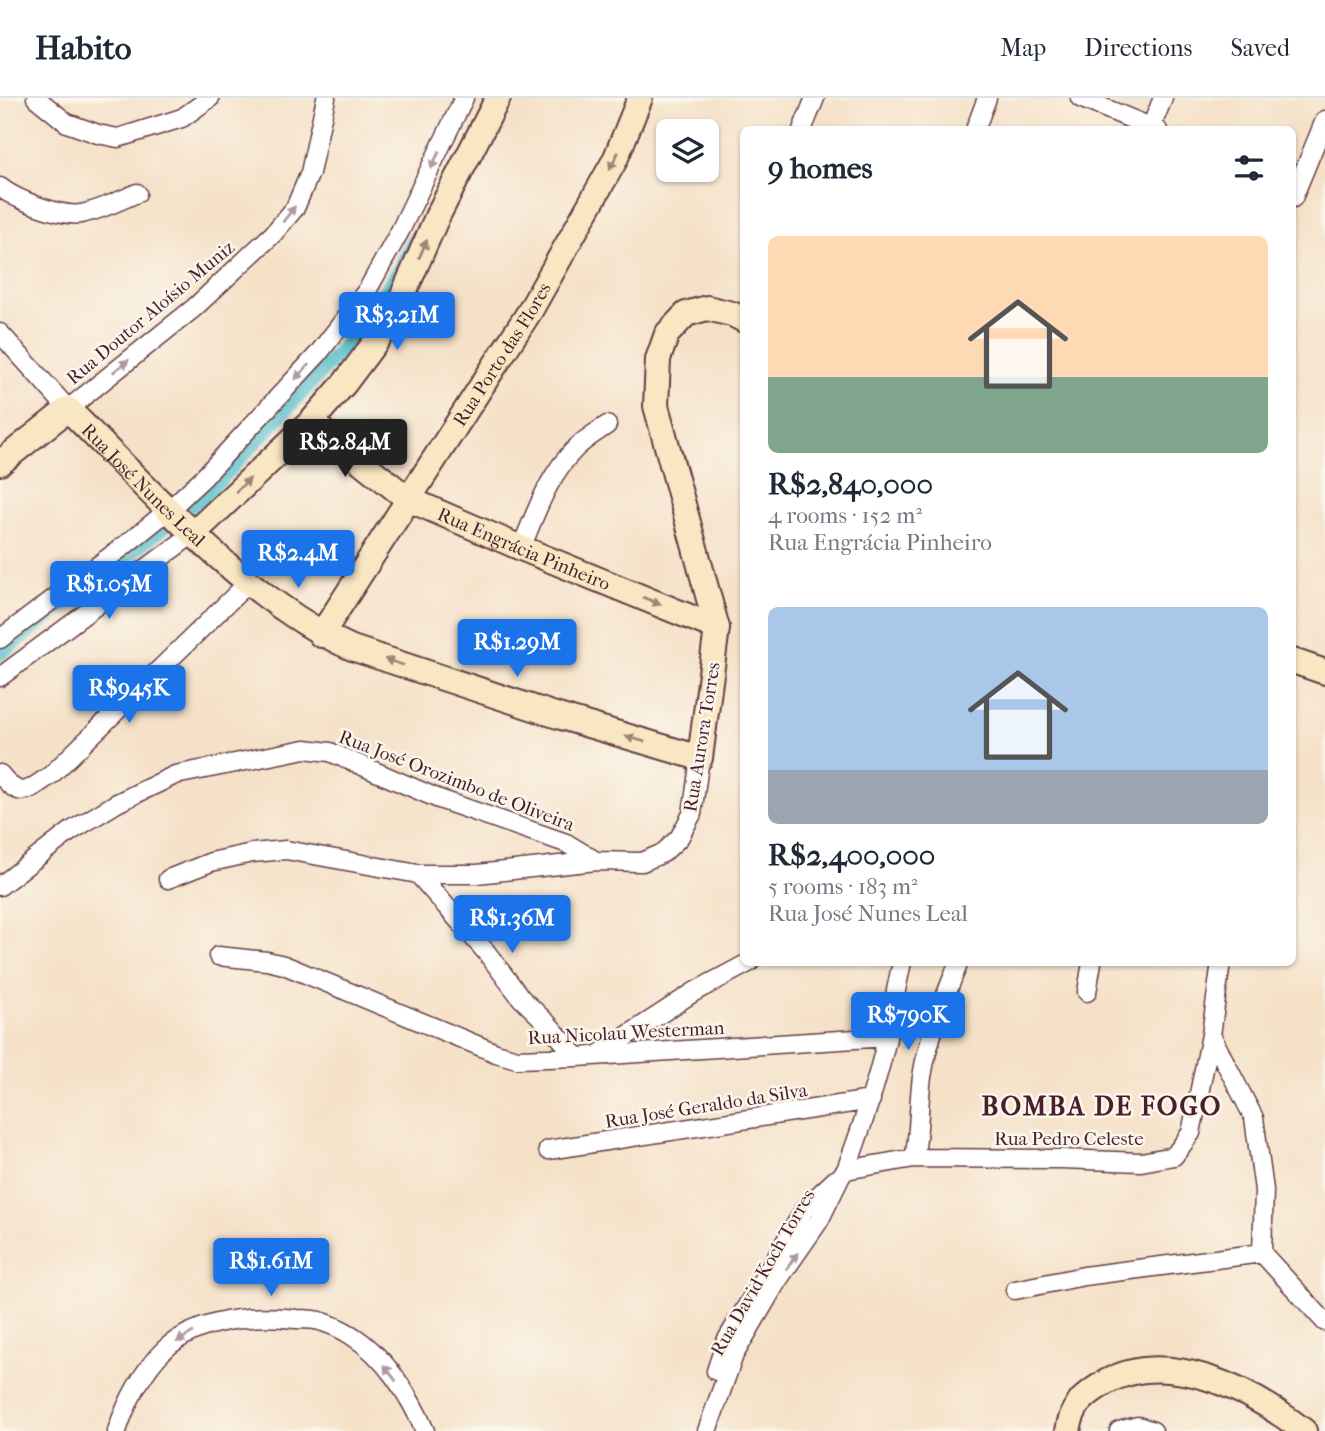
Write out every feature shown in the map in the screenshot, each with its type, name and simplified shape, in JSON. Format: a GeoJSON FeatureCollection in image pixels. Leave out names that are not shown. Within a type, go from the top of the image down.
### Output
{"type":"FeatureCollection","features":[{"type":"Feature","properties":{"kind":"street"},"geometry":{"type":"LineString","coordinates":[[38,98],[67,123],[118,138],[182,118],[210,98]]}},
{"type":"Feature","properties":{"kind":"street","name":"Rua Doutor Aloísio Muniz"},"geometry":{"type":"LineString","coordinates":[[68,409],[194,308],[288,217],[295,208],[310,173],[326,98]]}},
{"type":"Feature","properties":{"kind":"street"},"geometry":{"type":"LineString","coordinates":[[0,639],[124,546],[182,522],[256,422],[346,320],[368,289],[400,231],[464,98]]}},
{"type":"Feature","properties":{"kind":"street"},"geometry":{"type":"LineString","coordinates":[[0,677],[182,522],[311,422],[344,384],[391,320],[437,216],[498,98]]}},
{"type":"Feature","properties":{"kind":"street","name":"Rua Porto das Flores"},"geometry":{"type":"LineString","coordinates":[[321,635],[530,311],[615,160],[640,98]]}},
{"type":"Feature","properties":{"kind":"street"},"geometry":{"type":"LineString","coordinates":[[804,126],[815,98]]}},
{"type":"Feature","properties":{"kind":"street"},"geometry":{"type":"LineString","coordinates":[[976,126],[987,98]]}},
{"type":"Feature","properties":{"kind":"street"},"geometry":{"type":"LineString","coordinates":[[1080,98],[1146,126]]}},
{"type":"Feature","properties":{"kind":"street"},"geometry":{"type":"LineString","coordinates":[[1154,126],[1163,98]]}},
{"type":"Feature","properties":{"kind":"street"},"geometry":{"type":"LineString","coordinates":[[1296,188],[1325,120]]}},
{"type":"Feature","properties":{"kind":"street"},"geometry":{"type":"LineString","coordinates":[[0,187],[30,204],[78,215],[103,209],[137,193]]}},
{"type":"Feature","properties":{"kind":"street","name":"Rua Aurora Torres"},"geometry":{"type":"LineString","coordinates":[[168,878],[211,862],[252,853],[286,850],[418,874],[477,874],[596,861],[642,862],[663,853],[679,838],[692,814],[717,628],[656,406],[658,359],[667,334],[686,314],[707,308],[740,318]]}},
{"type":"Feature","properties":{"kind":"street","name":"Rua José Nunes Leal"},"geometry":{"type":"LineString","coordinates":[[0,333],[68,409],[182,522],[249,582],[321,635],[352,648],[545,712],[700,758]]}},
{"type":"Feature","properties":{"kind":"street"},"geometry":{"type":"LineString","coordinates":[[0,463],[68,409]]}},
{"type":"Feature","properties":{"kind":"street","name":"Rua Engrácia Pinheiro"},"geometry":{"type":"LineString","coordinates":[[311,422],[408,499],[717,628]]}},
{"type":"Feature","properties":{"kind":"street"},"geometry":{"type":"LineString","coordinates":[[521,548],[546,489],[560,465],[577,446],[607,425]]}},
{"type":"Feature","properties":{"kind":"street"},"geometry":{"type":"LineString","coordinates":[[0,774],[12,789],[20,792],[27,791],[51,775],[249,582]]}},
{"type":"Feature","properties":{"kind":"street"},"geometry":{"type":"LineString","coordinates":[[1296,662],[1325,672]]}},
{"type":"Feature","properties":{"kind":"street","name":"Rua José Orozimbo de Oliveira"},"geometry":{"type":"LineString","coordinates":[[0,886],[71,831],[117,803],[175,775],[305,749],[330,752],[439,799],[566,843],[596,861]]}},
{"type":"Feature","properties":{"kind":"street"},"geometry":{"type":"LineString","coordinates":[[418,874],[487,953],[522,998],[577,1057]]}},
{"type":"Feature","properties":{"kind":"street","name":"Rua Nicolau Westerman"},"geometry":{"type":"LineString","coordinates":[[218,956],[284,965],[496,1053],[517,1059],[887,1037]]}},
{"type":"Feature","properties":{"kind":"street"},"geometry":{"type":"LineString","coordinates":[[596,1055],[694,992],[744,966]]}},
{"type":"Feature","properties":{"kind":"street","name":"Rua David Koch Torres"},"geometry":{"type":"LineString","coordinates":[[708,1431],[734,1355],[778,1280],[820,1221],[844,1173],[871,1100],[901,966]]}},
{"type":"Feature","properties":{"kind":"street"},"geometry":{"type":"LineString","coordinates":[[914,1158],[919,1134],[922,1076],[937,1016],[957,966]]}},
{"type":"Feature","properties":{"kind":"street"},"geometry":{"type":"LineString","coordinates":[[1087,992],[1091,966]]}},
{"type":"Feature","properties":{"kind":"street","name":"Rua Pedro Celeste"},"geometry":{"type":"LineString","coordinates":[[844,1173],[914,1158],[1061,1158],[1141,1162],[1174,1156],[1191,1133],[1211,1035],[1220,966]]}},
{"type":"Feature","properties":{"kind":"street"},"geometry":{"type":"LineString","coordinates":[[1211,1035],[1254,1118],[1264,1190],[1262,1253],[1325,1322]]}},
{"type":"Feature","properties":{"kind":"street","name":"Rua José Geraldo da Silva"},"geometry":{"type":"LineString","coordinates":[[548,1150],[871,1100]]}},
{"type":"Feature","properties":{"kind":"street","name":"Rua David Koch Torres"},"geometry":{"type":"LineString","coordinates":[[696,1431],[726,1341],[806,1207],[844,1173]]}},
{"type":"Feature","properties":{"kind":"street"},"geometry":{"type":"LineString","coordinates":[[1015,1290],[1084,1276],[1262,1253]]}},
{"type":"Feature","properties":{"kind":"street"},"geometry":{"type":"LineString","coordinates":[[117,1431],[143,1375],[166,1349],[193,1331],[220,1322],[276,1317],[321,1321],[352,1336],[377,1356],[411,1401],[425,1431]]}},
{"type":"Feature","properties":{"kind":"street"},"geometry":{"type":"LineString","coordinates":[[1068,1431],[1071,1413],[1081,1400],[1096,1388],[1112,1378],[1157,1368],[1205,1376],[1273,1408],[1304,1431]]}},
{"type":"Feature","properties":{"kind":"street"},"geometry":{"type":"LineString","coordinates":[[1119,1431],[1138,1426],[1153,1431]]}},
{"type":"Feature","properties":{"kind":"waterway"},"geometry":{"type":"LineString","coordinates":[[0,653],[206,494],[358,332],[400,271],[414,242]]}},
{"type":"Feature","properties":{"kind":"district","name":"BOMBA DE FOGO"},"geometry":{"type":"Point","coordinates":[1102,1106]}}]}
